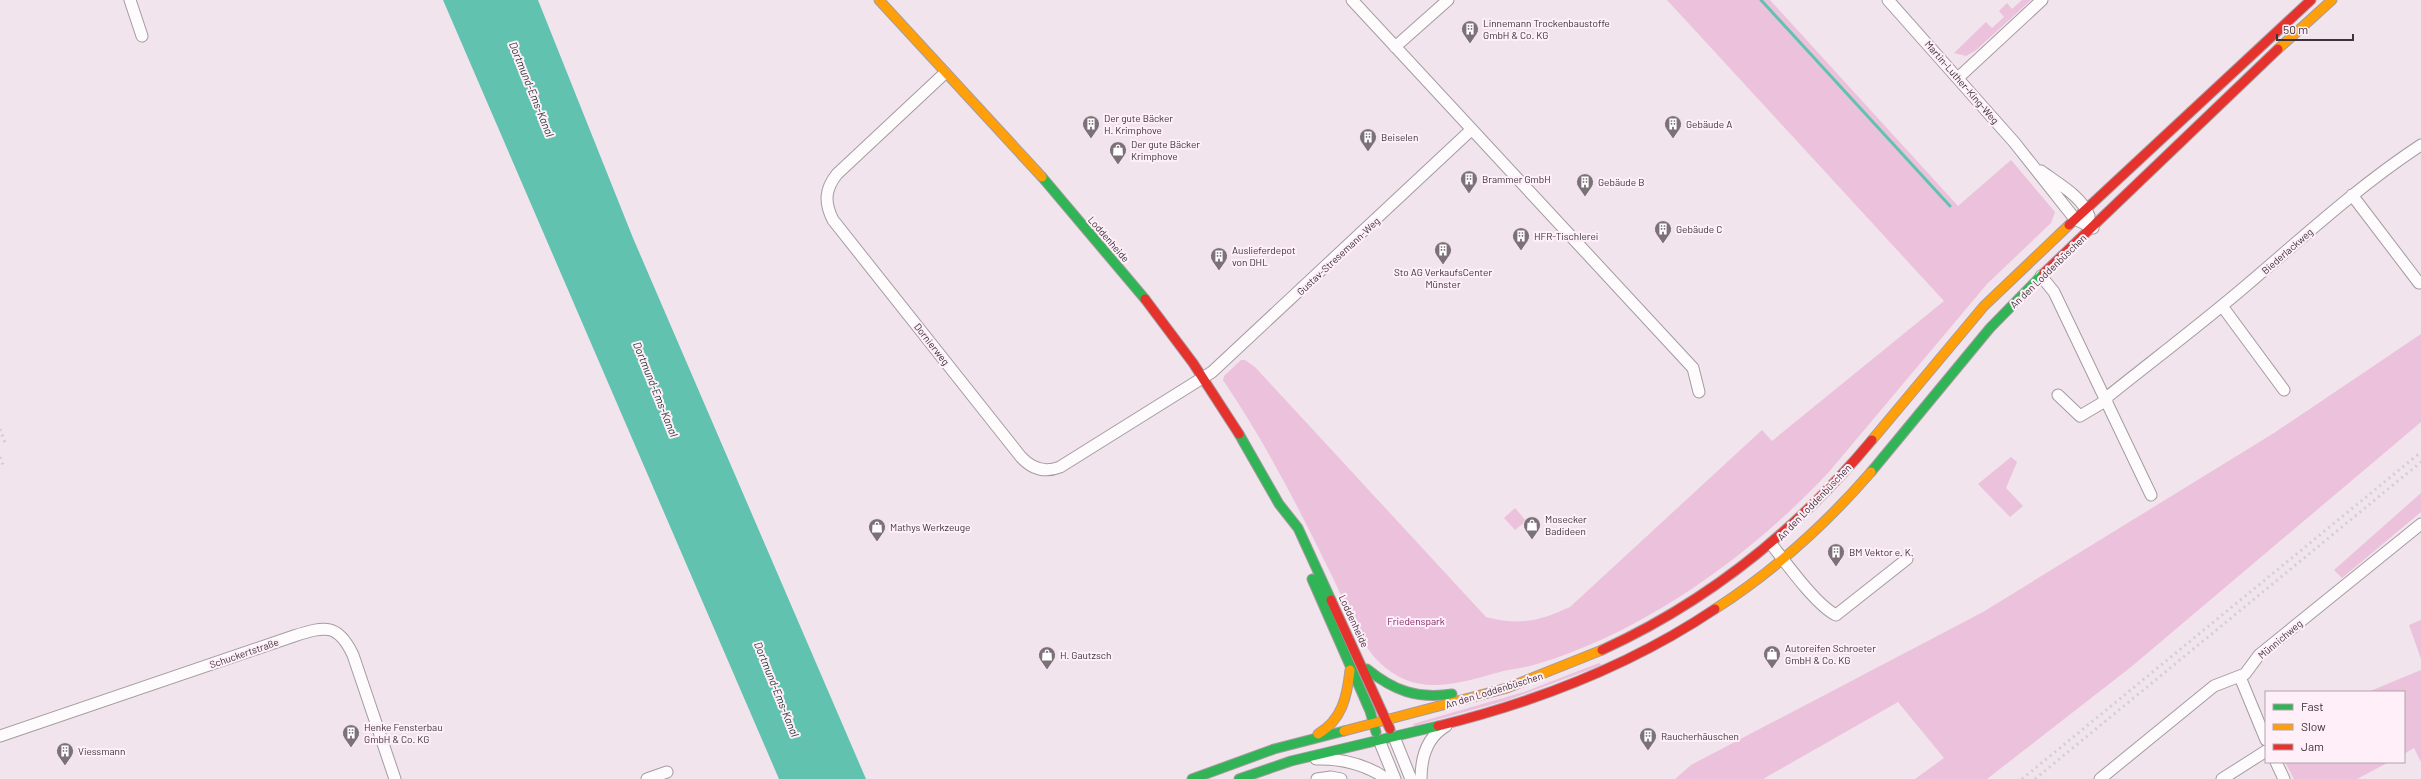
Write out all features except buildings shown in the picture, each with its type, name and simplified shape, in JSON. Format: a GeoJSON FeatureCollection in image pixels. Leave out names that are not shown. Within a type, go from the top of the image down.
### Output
{"type":"FeatureCollection","features":[{"type":"Feature","properties":{"kind":"main road","name":"Loddenheide"},"geometry":{"type":"LineString","coordinates":[[879,0],[1058,196],[1137,289],[1203,378],[1254,458],[1288,518],[1292,532],[1374,723],[1379,740]]}},
{"type":"Feature","properties":{"kind":"main road","name":"An den Loddenbüschen"},"geometry":{"type":"LineString","coordinates":[[1192,779],[1247,758],[1304,740],[1387,720],[1507,688],[1547,674],[1620,642],[1718,584],[1772,545],[1851,465],[1965,326],[2005,285],[2311,0]]}},
{"type":"Feature","properties":{"kind":"main road","name":"An den Loddenbüschen"},"geometry":{"type":"LineString","coordinates":[[1239,779],[1296,760],[1456,721],[1544,695],[1595,675],[1652,648],[1727,600],[1783,559],[1835,512],[1974,344],[2041,276],[2093,228],[2147,173],[2332,0]]}},
{"type":"Feature","properties":{"kind":"main road","name":"Loddenheide"},"geometry":{"type":"LineString","coordinates":[[1288,518],[1298,528],[1315,561],[1394,737]]}},
{"type":"Feature","properties":{"kind":"main road"},"geometry":{"type":"LineString","coordinates":[[1363,666],[1394,690],[1417,698],[1507,688]]}},
{"type":"Feature","properties":{"kind":"main road"},"geometry":{"type":"LineString","coordinates":[[1304,740],[1323,732],[1335,722],[1345,704],[1350,668]]}},
{"type":"Feature","properties":{"kind":"street"},"geometry":{"type":"LineString","coordinates":[[130,0],[142,36]]}},
{"type":"Feature","properties":{"kind":"street"},"geometry":{"type":"LineString","coordinates":[[1352,0],[1693,368],[1699,392]]}},
{"type":"Feature","properties":{"kind":"street"},"geometry":{"type":"LineString","coordinates":[[1395,47],[1448,0]]}},
{"type":"Feature","properties":{"kind":"street","name":"Martin-Luther-King-Weg"},"geometry":{"type":"LineString","coordinates":[[1888,0],[1959,77],[2034,165],[2075,219],[2093,228]]}},
{"type":"Feature","properties":{"kind":"street"},"geometry":{"type":"LineString","coordinates":[[1959,77],[2042,0]]}},
{"type":"Feature","properties":{"kind":"street","name":"Dornierweg"},"geometry":{"type":"LineString","coordinates":[[945,73],[837,174],[827,191],[828,210],[833,220],[1021,457],[1029,465],[1038,469],[1060,467],[1203,378]]}},
{"type":"Feature","properties":{"kind":"street","name":"Gustav-Stresemann-Weg"},"geometry":{"type":"LineString","coordinates":[[1203,378],[1238,350],[1471,130]]}},
{"type":"Feature","properties":{"kind":"street","name":"Biederlackweg"},"geometry":{"type":"LineString","coordinates":[[2058,395],[2080,416],[2107,399],[2222,306],[2386,167],[2421,145]]}},
{"type":"Feature","properties":{"kind":"street","name":"Martin-Luther-King-Weg"},"geometry":{"type":"LineString","coordinates":[[2034,165],[2059,184],[2086,209],[2093,228]]}},
{"type":"Feature","properties":{"kind":"street"},"geometry":{"type":"LineString","coordinates":[[2352,195],[2419,283]]}},
{"type":"Feature","properties":{"kind":"street"},"geometry":{"type":"LineString","coordinates":[[2041,276],[2054,292],[2107,399],[2151,495]]}},
{"type":"Feature","properties":{"kind":"street"},"geometry":{"type":"LineString","coordinates":[[2222,306],[2284,390]]}},
{"type":"Feature","properties":{"kind":"street","name":"Münnichweg"},"geometry":{"type":"LineString","coordinates":[[2240,678],[2245,674],[2259,655],[2421,524]]}},
{"type":"Feature","properties":{"kind":"street","name":"An den Loddenbüschen"},"geometry":{"type":"LineString","coordinates":[[1772,545],[1828,610],[1836,614],[1906,559]]}},
{"type":"Feature","properties":{"kind":"street","name":"Schuckertstraße"},"geometry":{"type":"LineString","coordinates":[[0,736],[294,636],[314,630],[328,629],[345,639],[353,655],[395,779]]}},
{"type":"Feature","properties":{"kind":"street"},"geometry":{"type":"LineString","coordinates":[[2100,779],[2214,686],[2240,678],[2265,738]]}},
{"type":"Feature","properties":{"kind":"street"},"geometry":{"type":"LineString","coordinates":[[1421,779],[1422,762],[1428,744],[1438,732],[1456,721]]}},
{"type":"Feature","properties":{"kind":"street"},"geometry":{"type":"LineString","coordinates":[[1394,737],[1412,779]]}},
{"type":"Feature","properties":{"kind":"street"},"geometry":{"type":"LineString","coordinates":[[1379,740],[1395,779]]}},
{"type":"Feature","properties":{"kind":"street"},"geometry":{"type":"LineString","coordinates":[[2222,779],[2265,752]]}},
{"type":"Feature","properties":{"kind":"street"},"geometry":{"type":"LineString","coordinates":[[1296,760],[1326,759],[1354,762],[1370,768],[1387,779]]}},
{"type":"Feature","properties":{"kind":"street"},"geometry":{"type":"LineString","coordinates":[[2276,763],[2284,779]]}},
{"type":"Feature","properties":{"kind":"street"},"geometry":{"type":"LineString","coordinates":[[647,779],[667,772]]}},
{"type":"Feature","properties":{"kind":"street"},"geometry":{"type":"LineString","coordinates":[[1318,779],[1331,777],[1341,779]]}},
{"type":"Feature","properties":{"kind":"green space","name":"Friedenspark"},"geometry":{"type":"Polygon","coordinates":[[[1667,0],[1770,0],[1958,206],[2011,160],[2055,212],[2051,223],[1987,284],[1828,473],[1766,533],[1731,561],[1656,611],[1617,632],[1577,650],[1527,667],[1449,684],[1420,684],[1406,680],[1392,672],[1378,661],[1363,641],[1356,629],[1334,579],[1292,496],[1252,425],[1223,380],[1224,376],[1241,360],[1245,360],[1255,367],[1486,617],[1498,620],[1530,621],[1549,616],[1570,607],[1762,430],[1772,441],[1944,301],[1667,0]]]}},
{"type":"Feature","properties":{"kind":"green space"},"geometry":{"type":"Polygon","coordinates":[[[2022,0],[2031,0],[1975,51],[1966,56],[1954,53],[1986,22],[1992,28],[2004,17],[1999,11],[2007,3],[2012,9],[2022,0]]]}},
{"type":"Feature","properties":{"kind":"green space"},"geometry":{"type":"Polygon","coordinates":[[[2421,334],[2421,422],[2131,667],[1987,779],[1915,779],[1944,758],[1898,702],[1763,779],[1675,779],[1691,765],[1983,612],[2274,433],[2421,334]]]}},
{"type":"Feature","properties":{"kind":"green space"},"geometry":{"type":"Polygon","coordinates":[[[2011,457],[2017,462],[2006,488],[2023,506],[2010,517],[1978,484],[2011,457]]]}},
{"type":"Feature","properties":{"kind":"green space"},"geometry":{"type":"Polygon","coordinates":[[[2421,493],[2421,512],[2342,578],[2334,570],[2421,493]]]}},
{"type":"Feature","properties":{"kind":"green space"},"geometry":{"type":"Polygon","coordinates":[[[1515,508],[1526,521],[1515,530],[1504,518],[1515,508]]]}},
{"type":"Feature","properties":{"kind":"green space"},"geometry":{"type":"Polygon","coordinates":[[[2421,620],[2421,659],[2409,625],[2421,620]]]}},
{"type":"Feature","properties":{"kind":"green space"},"geometry":{"type":"Polygon","coordinates":[[[1599,663],[1602,665],[1508,700],[1414,726],[1413,724],[1524,692],[1599,663]]]}},
{"type":"Feature","properties":{"kind":"green space"},"geometry":{"type":"Polygon","coordinates":[[[2421,670],[2421,762],[2414,748],[2405,753],[2405,691],[2370,691],[2421,670]]]}},
{"type":"Feature","properties":{"kind":"green space"},"geometry":{"type":"Polygon","coordinates":[[[2286,763],[2387,763],[2357,779],[2294,779],[2286,763]]]}},
{"type":"Feature","properties":{"kind":"water","name":"Dortmund-Ems-Kanal"},"geometry":{"type":"Polygon","coordinates":[[[443,0],[538,0],[633,238],[866,779],[779,779],[443,0]]]}},
{"type":"Feature","properties":{"kind":"waterway"},"geometry":{"type":"LineString","coordinates":[[1761,0],[1950,206]]}},
{"type":"Feature","properties":{"kind":"railway"},"geometry":{"type":"LineString","coordinates":[[0,429],[6,445]]}},
{"type":"Feature","properties":{"kind":"railway"},"geometry":{"type":"LineString","coordinates":[[2022,779],[2421,452]]}},
{"type":"Feature","properties":{"kind":"railway"},"geometry":{"type":"LineString","coordinates":[[0,457],[3,465]]}},
{"type":"Feature","properties":{"kind":"railway"},"geometry":{"type":"LineString","coordinates":[[2035,779],[2421,462]]}},
{"type":"Feature","properties":{"kind":"traffic: fast"},"geometry":{"type":"LineString","coordinates":[[1042,177],[1145,299]]}},
{"type":"Feature","properties":{"kind":"traffic: fast"},"geometry":{"type":"LineString","coordinates":[[1871,472],[1990,328],[2044,273]]}},
{"type":"Feature","properties":{"kind":"traffic: fast"},"geometry":{"type":"LineString","coordinates":[[1239,434],[1279,504],[1298,528],[1331,600]]}},
{"type":"Feature","properties":{"kind":"traffic: fast"},"geometry":{"type":"LineString","coordinates":[[1312,579],[1370,711],[1376,732]]}},
{"type":"Feature","properties":{"kind":"traffic: fast"},"geometry":{"type":"LineString","coordinates":[[1367,669],[1387,683],[1406,692],[1428,695],[1452,694]]}},
{"type":"Feature","properties":{"kind":"traffic: fast"},"geometry":{"type":"LineString","coordinates":[[1239,779],[1291,761],[1438,726]]}},
{"type":"Feature","properties":{"kind":"traffic: fast"},"geometry":{"type":"LineString","coordinates":[[1192,779],[1274,749],[1344,731]]}},
{"type":"Feature","properties":{"kind":"traffic: slow"},"geometry":{"type":"LineString","coordinates":[[879,0],[1042,177]]}},
{"type":"Feature","properties":{"kind":"traffic: slow"},"geometry":{"type":"LineString","coordinates":[[2278,49],[2332,0]]}},
{"type":"Feature","properties":{"kind":"traffic: slow"},"geometry":{"type":"LineString","coordinates":[[1872,440],[1984,306],[2069,225]]}},
{"type":"Feature","properties":{"kind":"traffic: slow"},"geometry":{"type":"LineString","coordinates":[[1715,609],[1758,579],[1798,546],[1854,492],[1871,472]]}},
{"type":"Feature","properties":{"kind":"traffic: slow"},"geometry":{"type":"LineString","coordinates":[[1344,731],[1507,688],[1602,650]]}},
{"type":"Feature","properties":{"kind":"traffic: slow"},"geometry":{"type":"LineString","coordinates":[[1318,734],[1333,722],[1338,715],[1345,698],[1350,670]]}},
{"type":"Feature","properties":{"kind":"traffic: jam"},"geometry":{"type":"LineString","coordinates":[[2069,225],[2311,0]]}},
{"type":"Feature","properties":{"kind":"traffic: jam"},"geometry":{"type":"LineString","coordinates":[[2044,273],[2278,49]]}},
{"type":"Feature","properties":{"kind":"traffic: jam"},"geometry":{"type":"LineString","coordinates":[[1145,299],[1193,363],[1239,434]]}},
{"type":"Feature","properties":{"kind":"traffic: jam"},"geometry":{"type":"LineString","coordinates":[[1602,650],[1641,631],[1678,609],[1714,586],[1749,560],[1782,533],[1813,504],[1872,440]]}},
{"type":"Feature","properties":{"kind":"traffic: jam"},"geometry":{"type":"LineString","coordinates":[[1331,600],[1390,729]]}},
{"type":"Feature","properties":{"kind":"traffic: jam"},"geometry":{"type":"LineString","coordinates":[[1438,726],[1511,706],[1581,680],[1650,648],[1715,609]]}},
{"type":"Feature","properties":{"kind":"place","name":"Linnemann Trockenbaustoffe GmbH & Co. KG"},"geometry":{"type":"Point","coordinates":[1470,44]}},
{"type":"Feature","properties":{"kind":"place","name":"Der gute Bäcker H. Krimphove"},"geometry":{"type":"Point","coordinates":[1091,139]}},
{"type":"Feature","properties":{"kind":"place","name":"Gebäude A"},"geometry":{"type":"Point","coordinates":[1673,139]}},
{"type":"Feature","properties":{"kind":"place","name":"Beiselen"},"geometry":{"type":"Point","coordinates":[1368,152]}},
{"type":"Feature","properties":{"kind":"place","name":"Der gute Bäcker Krimphove"},"geometry":{"type":"Point","coordinates":[1118,165]}},
{"type":"Feature","properties":{"kind":"place","name":"Brammer GmbH"},"geometry":{"type":"Point","coordinates":[1469,194]}},
{"type":"Feature","properties":{"kind":"place","name":"Gebäude B"},"geometry":{"type":"Point","coordinates":[1585,197]}},
{"type":"Feature","properties":{"kind":"place","name":"Gebäude C"},"geometry":{"type":"Point","coordinates":[1663,244]}},
{"type":"Feature","properties":{"kind":"place","name":"HFR-Tischlerei"},"geometry":{"type":"Point","coordinates":[1521,251]}},
{"type":"Feature","properties":{"kind":"place","name":"Sto AG VerkaufsCenter Münster"},"geometry":{"type":"Point","coordinates":[1443,265]}},
{"type":"Feature","properties":{"kind":"place","name":"Auslieferdepot von DHL"},"geometry":{"type":"Point","coordinates":[1219,271]}},
{"type":"Feature","properties":{"kind":"place","name":"Mosecker Badideen"},"geometry":{"type":"Point","coordinates":[1532,540]}},
{"type":"Feature","properties":{"kind":"place","name":"Mathys Werkzeuge"},"geometry":{"type":"Point","coordinates":[877,542]}},
{"type":"Feature","properties":{"kind":"place","name":"BM Vektor e. K."},"geometry":{"type":"Point","coordinates":[1836,567]}},
{"type":"Feature","properties":{"kind":"place","name":"Autoreifen Schroeter GmbH & Co. KG"},"geometry":{"type":"Point","coordinates":[1772,669]}},
{"type":"Feature","properties":{"kind":"place","name":"H. Gautzsch"},"geometry":{"type":"Point","coordinates":[1047,670]}},
{"type":"Feature","properties":{"kind":"place","name":"Henke Fensterbau GmbH & Co. KG"},"geometry":{"type":"Point","coordinates":[351,748]}},
{"type":"Feature","properties":{"kind":"place","name":"Raucherhäuschen"},"geometry":{"type":"Point","coordinates":[1648,751]}},
{"type":"Feature","properties":{"kind":"place","name":"Viessmann"},"geometry":{"type":"Point","coordinates":[65,766]}}]}
